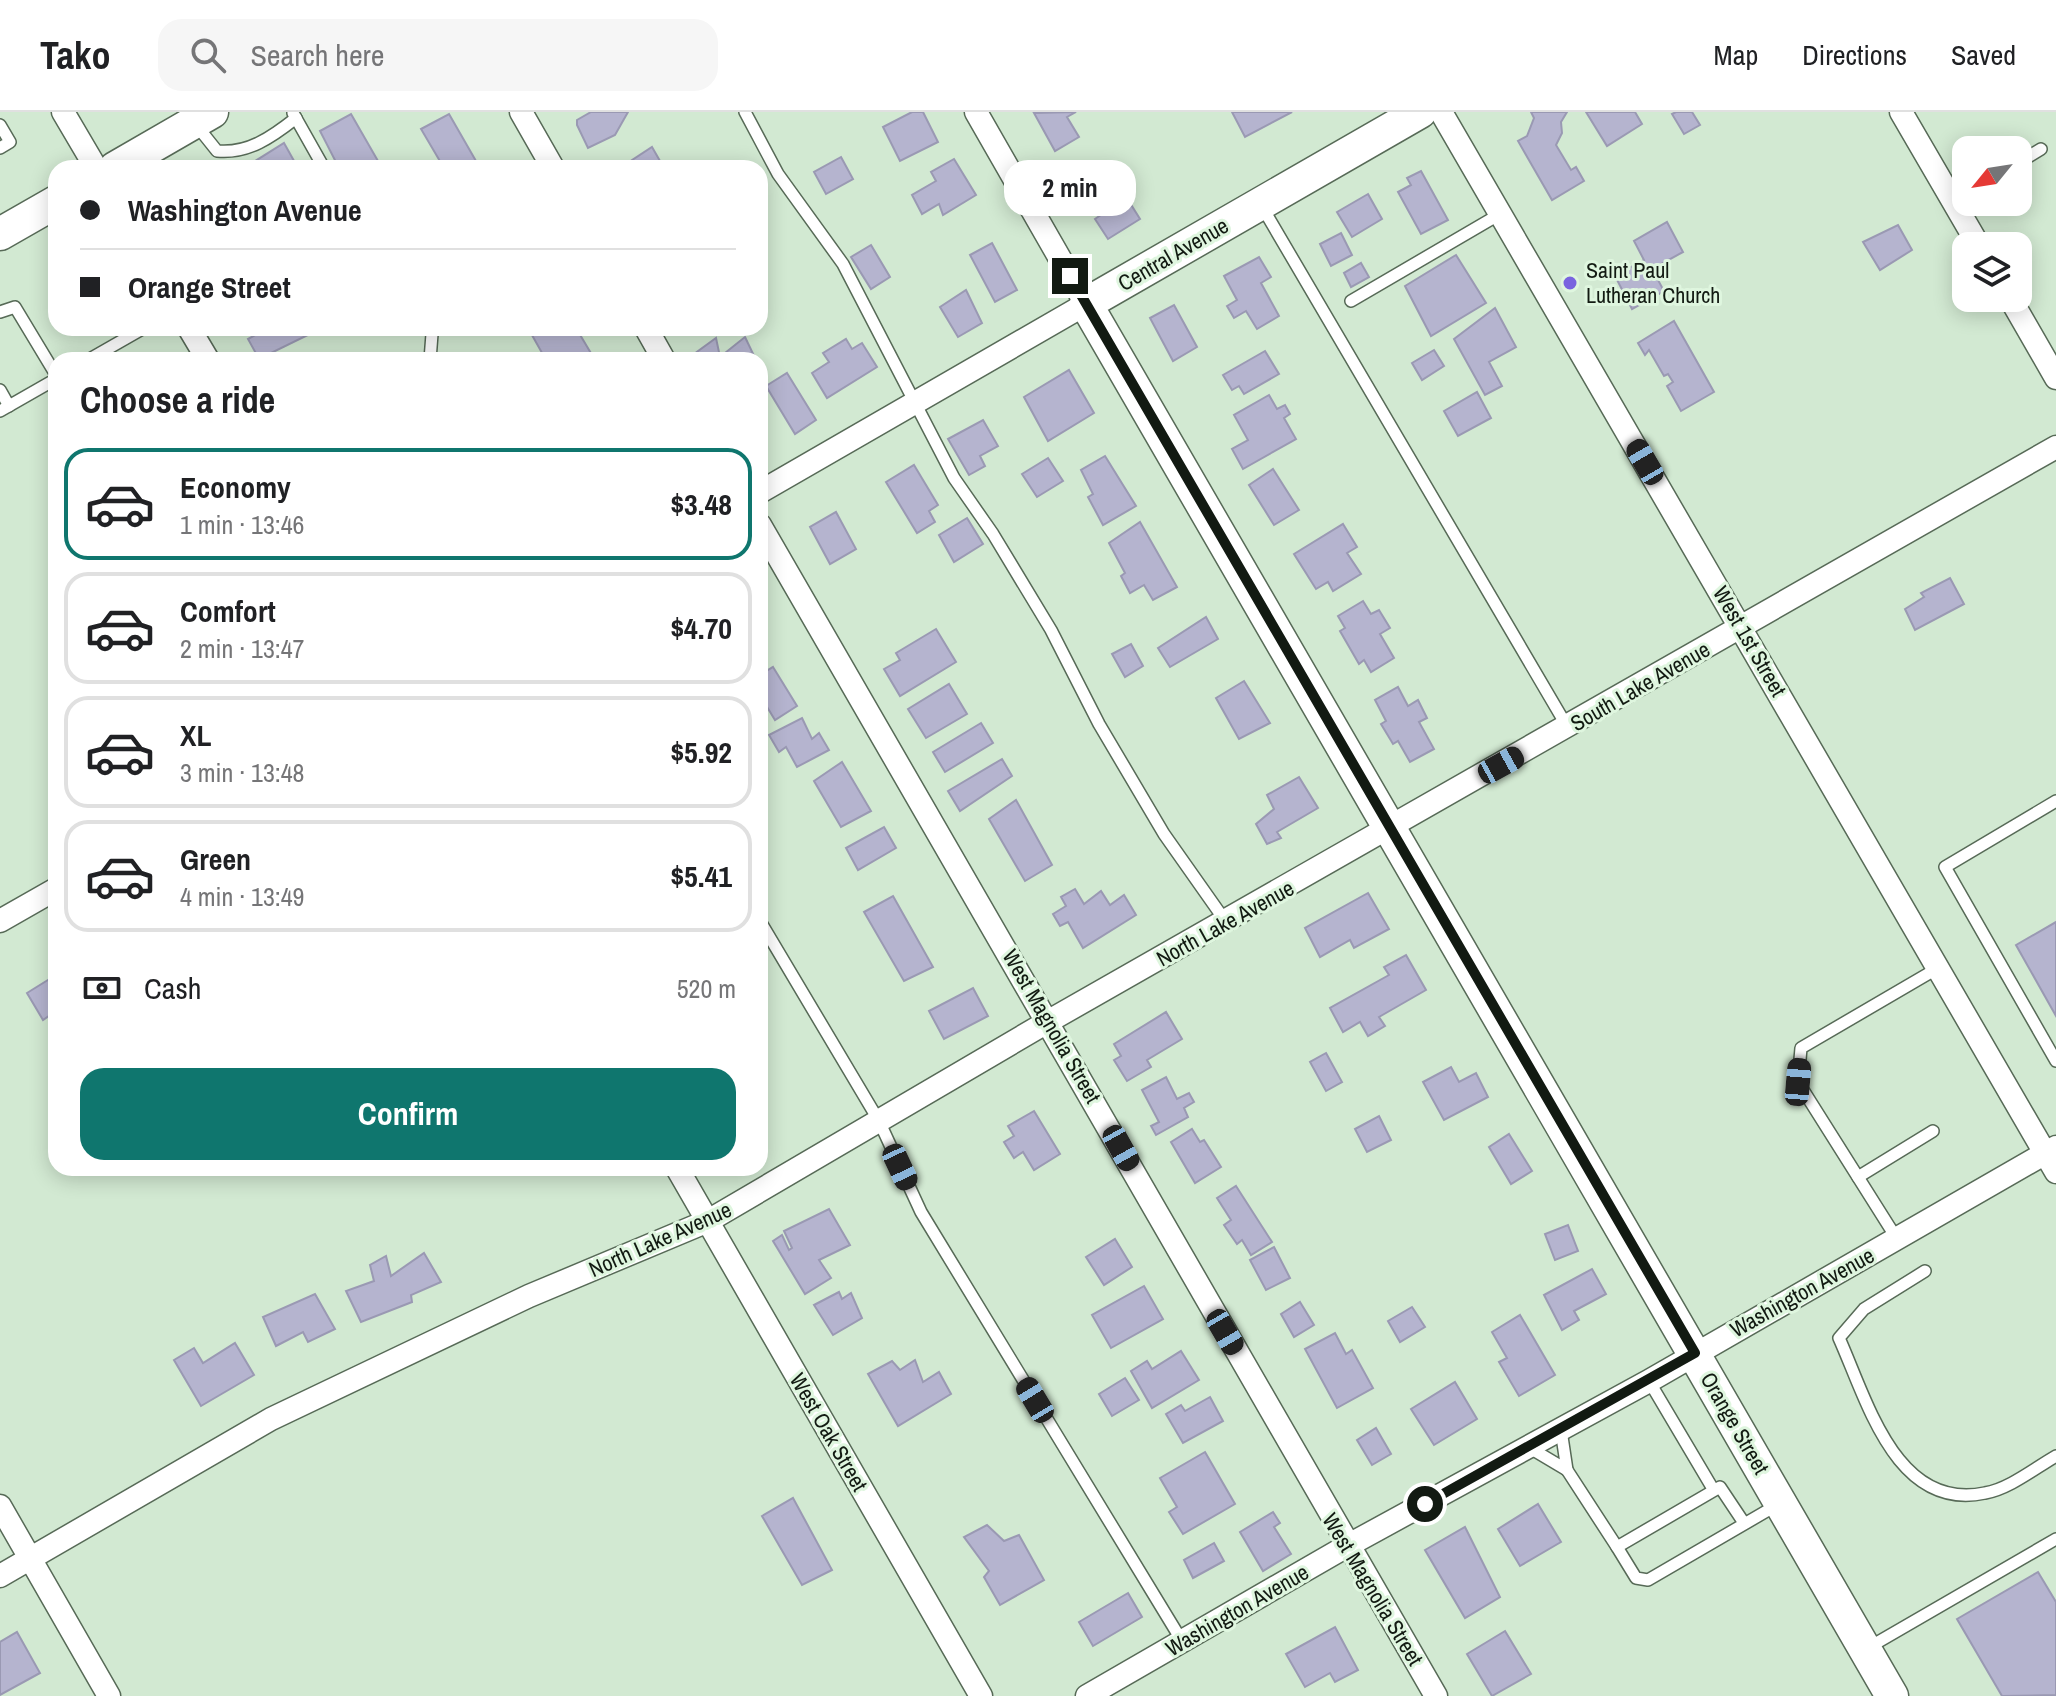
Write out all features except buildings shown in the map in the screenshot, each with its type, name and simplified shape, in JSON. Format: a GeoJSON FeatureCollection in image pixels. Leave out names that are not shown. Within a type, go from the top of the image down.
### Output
{"type":"FeatureCollection","features":[{"type":"Feature","properties":{"kind":"street"},"geometry":{"type":"LineString","coordinates":[[63,112],[91,160]]}},
{"type":"Feature","properties":{"kind":"street"},"geometry":{"type":"LineString","coordinates":[[521,112],[548,160]]}},
{"type":"Feature","properties":{"kind":"street","name":"Orange Street"},"geometry":{"type":"LineString","coordinates":[[976,112],[1892,1696]]}},
{"type":"Feature","properties":{"kind":"street","name":"Central Avenue"},"geometry":{"type":"LineString","coordinates":[[768,487],[1420,112]]}},
{"type":"Feature","properties":{"kind":"street","name":"West 1st Street"},"geometry":{"type":"LineString","coordinates":[[1441,112],[1938,968],[2052,1157]]}},
{"type":"Feature","properties":{"kind":"street"},"geometry":{"type":"LineString","coordinates":[[1901,112],[1952,186]]}},
{"type":"Feature","properties":{"kind":"street"},"geometry":{"type":"LineString","coordinates":[[129,160],[203,117]]}},
{"type":"Feature","properties":{"kind":"street"},"geometry":{"type":"LineString","coordinates":[[0,234],[48,207]]}},
{"type":"Feature","properties":{"kind":"street"},"geometry":{"type":"LineString","coordinates":[[2018,312],[2056,378]]}},
{"type":"Feature","properties":{"kind":"street","name":"South Lake Avenue"},"geometry":{"type":"LineString","coordinates":[[1390,829],[2056,447]]}},
{"type":"Feature","properties":{"kind":"street","name":"West Magnolia Street"},"geometry":{"type":"LineString","coordinates":[[768,539],[1436,1696]]}},
{"type":"Feature","properties":{"kind":"street","name":"North Lake Avenue"},"geometry":{"type":"LineString","coordinates":[[0,1576],[271,1419],[529,1296],[708,1221],[1049,1021],[1390,829]]}},
{"type":"Feature","properties":{"kind":"street"},"geometry":{"type":"LineString","coordinates":[[0,921],[48,894]]}},
{"type":"Feature","properties":{"kind":"street","name":"Washington Avenue"},"geometry":{"type":"LineString","coordinates":[[1087,1696],[1347,1546],[1530,1448],[1897,1239],[2052,1157]]}},
{"type":"Feature","properties":{"kind":"street","name":"West Oak Street"},"geometry":{"type":"LineString","coordinates":[[682,1176],[981,1696]]}},
{"type":"Feature","properties":{"kind":"street"},"geometry":{"type":"LineString","coordinates":[[0,1506],[109,1696]]}},
{"type":"Feature","properties":{"kind":"lane"},"geometry":{"type":"LineString","coordinates":[[745,112],[778,174],[843,264],[954,478],[993,534],[1051,630],[1099,724],[1164,834],[1226,922]]}},
{"type":"Feature","properties":{"kind":"lane"},"geometry":{"type":"LineString","coordinates":[[203,117],[217,151],[237,152],[275,135],[294,115],[319,160]]}},
{"type":"Feature","properties":{"kind":"lane"},"geometry":{"type":"LineString","coordinates":[[0,125],[10,142],[0,148]]}},
{"type":"Feature","properties":{"kind":"lane"},"geometry":{"type":"LineString","coordinates":[[2032,154],[2041,149]]}},
{"type":"Feature","properties":{"kind":"lane"},"geometry":{"type":"LineString","coordinates":[[1261,204],[1568,728]]}},
{"type":"Feature","properties":{"kind":"lane"},"geometry":{"type":"LineString","coordinates":[[1351,301],[1500,214]]}},
{"type":"Feature","properties":{"kind":"lane"},"geometry":{"type":"LineString","coordinates":[[0,312],[15,307],[48,363]]}},
{"type":"Feature","properties":{"kind":"lane"},"geometry":{"type":"LineString","coordinates":[[102,352],[130,336]]}},
{"type":"Feature","properties":{"kind":"lane"},"geometry":{"type":"LineString","coordinates":[[0,390],[4,408],[48,382]]}},
{"type":"Feature","properties":{"kind":"lane"},"geometry":{"type":"LineString","coordinates":[[2056,801],[1945,867],[2056,1061]]}},
{"type":"Feature","properties":{"kind":"lane"},"geometry":{"type":"LineString","coordinates":[[768,934],[879,1121],[921,1212],[1182,1641]]}},
{"type":"Feature","properties":{"kind":"lane"},"geometry":{"type":"LineString","coordinates":[[1897,1239],[1798,1082],[1801,1048],[1938,968]]}},
{"type":"Feature","properties":{"kind":"lane"},"geometry":{"type":"LineString","coordinates":[[1858,1177],[1933,1131]]}},
{"type":"Feature","properties":{"kind":"lane"},"geometry":{"type":"LineString","coordinates":[[1925,1271],[1864,1309],[1839,1338],[1887,1447],[1912,1475],[1941,1490],[1967,1496],[1989,1493],[2056,1456]]}},
{"type":"Feature","properties":{"kind":"lane"},"geometry":{"type":"LineString","coordinates":[[1649,1381],[1713,1489]]}},
{"type":"Feature","properties":{"kind":"lane"},"geometry":{"type":"LineString","coordinates":[[1561,1430],[1567,1470],[1636,1578],[1648,1580],[1781,1502]]}},
{"type":"Feature","properties":{"kind":"lane"},"geometry":{"type":"LineString","coordinates":[[1530,1448],[1567,1470]]}},
{"type":"Feature","properties":{"kind":"lane"},"geometry":{"type":"LineString","coordinates":[[1617,1547],[1713,1489],[1723,1490],[1744,1523]]}},
{"type":"Feature","properties":{"kind":"lane"},"geometry":{"type":"LineString","coordinates":[[1865,1649],[2056,1539]]}},
{"type":"Feature","properties":{"kind":"place","name":"Saint Paul Lutheran Church"},"geometry":{"type":"Point","coordinates":[1570,283]}},
{"type":"Feature","properties":{"kind":"route"},"geometry":{"type":"LineString","coordinates":[[1070,276],[1695,1353],[1425,1504]]}}]}
